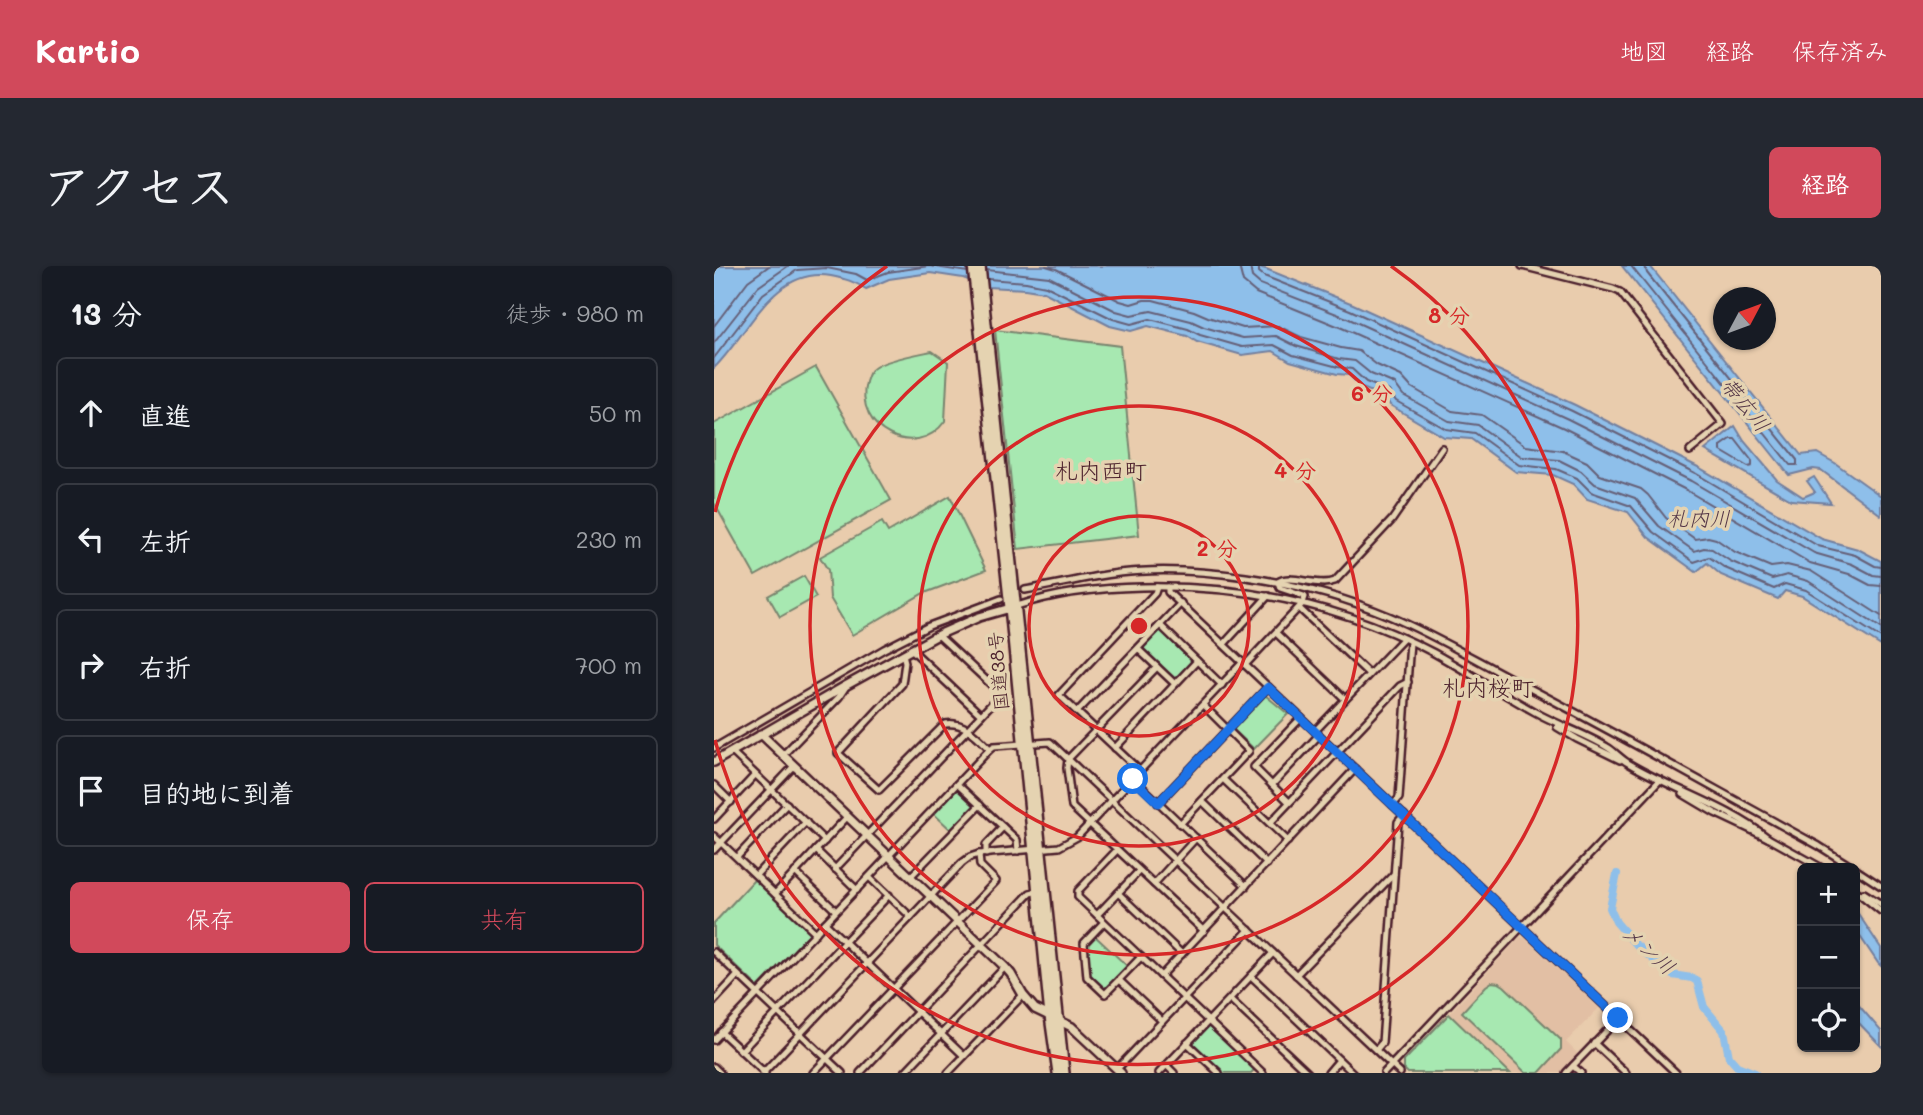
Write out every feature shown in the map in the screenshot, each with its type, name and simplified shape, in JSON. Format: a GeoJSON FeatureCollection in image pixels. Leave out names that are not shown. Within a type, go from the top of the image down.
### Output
{"type":"FeatureCollection","features":[{"type":"Feature","properties":{"kind":"highway","name":"国道38号"},"geometry":{"type":"LineString","coordinates":[[973,266],[1012,594]]}},
{"type":"Feature","properties":{"kind":"highway","name":"国道38号"},"geometry":{"type":"LineString","coordinates":[[980,266],[1058,1073]]}},
{"type":"Feature","properties":{"kind":"highway","name":"国道38号"},"geometry":{"type":"LineString","coordinates":[[1054,1018],[1064,1073]]}},
{"type":"Feature","properties":{"kind":"street"},"geometry":{"type":"LineString","coordinates":[[1522,266],[1620,292],[1723,424],[1690,451]]}},
{"type":"Feature","properties":{"kind":"street"},"geometry":{"type":"LineString","coordinates":[[1278,582],[1285,579],[1323,584],[1335,581],[1392,520],[1442,448]]}},
{"type":"Feature","properties":{"kind":"street"},"geometry":{"type":"LineString","coordinates":[[714,748],[884,649],[929,626],[1012,594],[1122,573],[1216,573],[1278,582],[1388,616],[1560,704],[1819,846],[1845,863]]}},
{"type":"Feature","properties":{"kind":"street"},"geometry":{"type":"LineString","coordinates":[[721,1032],[764,1073],[962,863],[970,857],[983,854],[1037,850],[1067,844],[1090,824],[1301,606],[1305,597],[1280,588],[1278,582]]}},
{"type":"Feature","properties":{"kind":"street"},"geometry":{"type":"LineString","coordinates":[[1140,771],[1059,695],[1155,593],[1157,587]]}},
{"type":"Feature","properties":{"kind":"street"},"geometry":{"type":"LineString","coordinates":[[1168,587],[1168,592],[1676,1073]]}},
{"type":"Feature","properties":{"kind":"street"},"geometry":{"type":"LineString","coordinates":[[714,762],[911,649],[979,617],[1055,596],[1096,589],[1221,589],[1268,596],[1366,624],[1433,653],[1546,719],[1607,746],[1626,762],[1751,825],[1768,838],[1813,863]]}},
{"type":"Feature","properties":{"kind":"street"},"geometry":{"type":"LineString","coordinates":[[1224,644],[1268,596]]}},
{"type":"Feature","properties":{"kind":"street"},"geometry":{"type":"LineString","coordinates":[[1077,712],[1181,603]]}},
{"type":"Feature","properties":{"kind":"street"},"geometry":{"type":"LineString","coordinates":[[1301,606],[1369,674]]}},
{"type":"Feature","properties":{"kind":"street"},"geometry":{"type":"LineString","coordinates":[[1160,625],[1222,685]]}},
{"type":"Feature","properties":{"kind":"street"},"geometry":{"type":"LineString","coordinates":[[1272,785],[1345,699],[1407,641],[1413,628]]}},
{"type":"Feature","properties":{"kind":"street"},"geometry":{"type":"LineString","coordinates":[[1276,633],[1345,699]]}},
{"type":"Feature","properties":{"kind":"street"},"geometry":{"type":"LineString","coordinates":[[835,869],[1001,694],[937,635]]}},
{"type":"Feature","properties":{"kind":"street"},"geometry":{"type":"LineString","coordinates":[[1393,805],[1399,798],[1408,682],[1407,641]]}},
{"type":"Feature","properties":{"kind":"street"},"geometry":{"type":"LineString","coordinates":[[911,649],[981,715]]}},
{"type":"Feature","properties":{"kind":"street"},"geometry":{"type":"LineString","coordinates":[[1138,649],[1175,684]]}},
{"type":"Feature","properties":{"kind":"street"},"geometry":{"type":"LineString","coordinates":[[903,654],[905,662],[902,684],[838,753],[879,790],[945,723],[954,722],[968,729],[990,749]]}},
{"type":"Feature","properties":{"kind":"street"},"geometry":{"type":"LineString","coordinates":[[1115,748],[1197,661]]}},
{"type":"Feature","properties":{"kind":"street"},"geometry":{"type":"LineString","coordinates":[[1157,667],[1068,759],[1072,807],[1203,930]]}},
{"type":"Feature","properties":{"kind":"street"},"geometry":{"type":"LineString","coordinates":[[1270,823],[1400,686],[1408,682]]}},
{"type":"Feature","properties":{"kind":"street"},"geometry":{"type":"LineString","coordinates":[[783,755],[839,697],[847,685]]}},
{"type":"Feature","properties":{"kind":"street"},"geometry":{"type":"LineString","coordinates":[[1158,803],[1268,687]]}},
{"type":"Feature","properties":{"kind":"street"},"geometry":{"type":"LineString","coordinates":[[1181,824],[1249,751],[1203,705]]}},
{"type":"Feature","properties":{"kind":"street"},"geometry":{"type":"LineString","coordinates":[[1289,802],[1254,768],[1301,718]]}},
{"type":"Feature","properties":{"kind":"street"},"geometry":{"type":"LineString","coordinates":[[761,734],[1012,974],[1023,995],[1035,1009],[1079,1032],[1119,1071],[1162,1021],[1249,930]]}},
{"type":"Feature","properties":{"kind":"street"},"geometry":{"type":"LineString","coordinates":[[714,1040],[990,749],[994,746],[1050,742],[1400,1073]]}},
{"type":"Feature","properties":{"kind":"street"},"geometry":{"type":"LineString","coordinates":[[732,752],[825,841]]}},
{"type":"Feature","properties":{"kind":"street"},"geometry":{"type":"LineString","coordinates":[[714,850],[794,766]]}},
{"type":"Feature","properties":{"kind":"street"},"geometry":{"type":"LineString","coordinates":[[1161,976],[1355,769]]}},
{"type":"Feature","properties":{"kind":"street"},"geometry":{"type":"LineString","coordinates":[[714,820],[755,775]]}},
{"type":"Feature","properties":{"kind":"street"},"geometry":{"type":"LineString","coordinates":[[1133,779],[1246,886]]}},
{"type":"Feature","properties":{"kind":"street"},"geometry":{"type":"LineString","coordinates":[[1223,779],[1289,841]]}},
{"type":"Feature","properties":{"kind":"street"},"geometry":{"type":"LineString","coordinates":[[1384,1073],[1660,780]]}},
{"type":"Feature","properties":{"kind":"street"},"geometry":{"type":"LineString","coordinates":[[957,784],[1017,840],[1018,851]]}},
{"type":"Feature","properties":{"kind":"street"},"geometry":{"type":"LineString","coordinates":[[714,785],[731,802]]}},
{"type":"Feature","properties":{"kind":"street"},"geometry":{"type":"LineString","coordinates":[[1202,801],[1267,864]]}},
{"type":"Feature","properties":{"kind":"street"},"geometry":{"type":"LineString","coordinates":[[737,858],[787,804]]}},
{"type":"Feature","properties":{"kind":"street"},"geometry":{"type":"LineString","coordinates":[[911,877],[979,805]]}},
{"type":"Feature","properties":{"kind":"street"},"geometry":{"type":"LineString","coordinates":[[1376,1050],[1382,1043],[1398,822],[1404,815]]}},
{"type":"Feature","properties":{"kind":"street"},"geometry":{"type":"LineString","coordinates":[[775,894],[848,817]]}},
{"type":"Feature","properties":{"kind":"street"},"geometry":{"type":"LineString","coordinates":[[755,875],[806,822]]}},
{"type":"Feature","properties":{"kind":"street"},"geometry":{"type":"LineString","coordinates":[[813,1073],[996,881],[980,865],[986,845],[1003,827]]}},
{"type":"Feature","properties":{"kind":"street"},"geometry":{"type":"LineString","coordinates":[[714,836],[816,933]]}},
{"type":"Feature","properties":{"kind":"street"},"geometry":{"type":"LineString","coordinates":[[1154,884],[1196,838]]}},
{"type":"Feature","properties":{"kind":"street"},"geometry":{"type":"LineString","coordinates":[[816,850],[857,890]]}},
{"type":"Feature","properties":{"kind":"street"},"geometry":{"type":"LineString","coordinates":[[1117,850],[1078,891],[1077,897],[1263,1073]]}},
{"type":"Feature","properties":{"kind":"street"},"geometry":{"type":"LineString","coordinates":[[1097,915],[1139,870]]}},
{"type":"Feature","properties":{"kind":"street"},"geometry":{"type":"LineString","coordinates":[[795,872],[836,911]]}},
{"type":"Feature","properties":{"kind":"street"},"geometry":{"type":"LineString","coordinates":[[1860,873],[1881,886]]}},
{"type":"Feature","properties":{"kind":"street"},"geometry":{"type":"LineString","coordinates":[[1296,975],[1394,874]]}},
{"type":"Feature","properties":{"kind":"street"},"geometry":{"type":"LineString","coordinates":[[869,877],[911,917]]}},
{"type":"Feature","properties":{"kind":"street"},"geometry":{"type":"LineString","coordinates":[[860,1073],[1030,892],[1041,891]]}},
{"type":"Feature","properties":{"kind":"street"},"geometry":{"type":"LineString","coordinates":[[1860,892],[1881,904]]}},
{"type":"Feature","properties":{"kind":"street"},"geometry":{"type":"LineString","coordinates":[[1118,893],[1182,954]]}},
{"type":"Feature","properties":{"kind":"street"},"geometry":{"type":"LineString","coordinates":[[1860,893],[1881,911]]}},
{"type":"Feature","properties":{"kind":"street"},"geometry":{"type":"LineString","coordinates":[[741,1051],[888,895]]}},
{"type":"Feature","properties":{"kind":"street"},"geometry":{"type":"LineString","coordinates":[[1104,922],[1084,943],[1087,976],[1105,994],[1141,957]]}},
{"type":"Feature","properties":{"kind":"street"},"geometry":{"type":"LineString","coordinates":[[825,923],[964,1056]]}},
{"type":"Feature","properties":{"kind":"street"},"geometry":{"type":"LineString","coordinates":[[1159,1073],[1273,953]]}},
{"type":"Feature","properties":{"kind":"street"},"geometry":{"type":"LineString","coordinates":[[715,956],[842,1073]]}},
{"type":"Feature","properties":{"kind":"street"},"geometry":{"type":"LineString","coordinates":[[904,1073],[1005,967]]}},
{"type":"Feature","properties":{"kind":"street"},"geometry":{"type":"LineString","coordinates":[[714,1001],[738,975]]}},
{"type":"Feature","properties":{"kind":"street"},"geometry":{"type":"LineString","coordinates":[[1251,976],[1353,1073]]}},
{"type":"Feature","properties":{"kind":"street"},"geometry":{"type":"LineString","coordinates":[[1119,980],[1162,1021]]}},
{"type":"Feature","properties":{"kind":"street"},"geometry":{"type":"LineString","coordinates":[[948,1073],[1023,995]]}},
{"type":"Feature","properties":{"kind":"street"},"geometry":{"type":"LineString","coordinates":[[1230,999],[1308,1073]]}},
{"type":"Feature","properties":{"kind":"street"},"geometry":{"type":"LineString","coordinates":[[1566,1073],[1618,1018]]}},
{"type":"Feature","properties":{"kind":"street"},"geometry":{"type":"LineString","coordinates":[[1187,1043],[1219,1073]]}},
{"type":"Feature","properties":{"kind":"street"},"geometry":{"type":"LineString","coordinates":[[1594,1043],[1626,1073]]}},
{"type":"Feature","properties":{"kind":"street"},"geometry":{"type":"LineString","coordinates":[[1328,1073],[1339,1060]]}},
{"type":"Feature","properties":{"kind":"street"},"geometry":{"type":"LineString","coordinates":[[1166,1065],[1174,1073]]}},
{"type":"Feature","properties":{"kind":"street"},"geometry":{"type":"LineString","coordinates":[[1573,1066],[1581,1073]]}},
{"type":"Feature","properties":{"kind":"street"},"geometry":{"type":"LineString","coordinates":[[714,1067],[720,1073]]}},
{"type":"Feature","properties":{"kind":"shaded area"},"geometry":{"type":"Polygon","coordinates":[[[1520,937],[1525,938],[1599,1008],[1566,1042],[1578,1054],[1560,1073],[1510,1073],[1449,1014],[1520,937]]]}},
{"type":"Feature","properties":{"kind":"green space"},"geometry":{"type":"Polygon","coordinates":[[[995,330],[1120,346],[1139,535],[1018,549],[995,330]]]}},
{"type":"Feature","properties":{"kind":"green space"},"geometry":{"type":"Polygon","coordinates":[[[932,351],[948,362],[945,421],[933,433],[919,439],[904,439],[890,434],[878,426],[869,414],[864,399],[869,374],[885,362],[932,351]]]}},
{"type":"Feature","properties":{"kind":"green space"},"geometry":{"type":"Polygon","coordinates":[[[816,367],[891,500],[755,576],[714,503],[714,424],[816,367]]]}},
{"type":"Feature","properties":{"kind":"green space"},"geometry":{"type":"Polygon","coordinates":[[[950,496],[986,570],[922,594],[852,635],[830,598],[828,570],[820,557],[882,522],[888,532],[950,496]]]}},
{"type":"Feature","properties":{"kind":"green space"},"geometry":{"type":"Polygon","coordinates":[[[804,576],[816,597],[780,617],[768,596],[804,576]]]}},
{"type":"Feature","properties":{"kind":"green space"},"geometry":{"type":"Polygon","coordinates":[[[1160,630],[1192,661],[1175,680],[1143,650],[1160,630]]]}},
{"type":"Feature","properties":{"kind":"green space"},"geometry":{"type":"Polygon","coordinates":[[[1265,695],[1288,714],[1254,749],[1234,727],[1265,695]]]}},
{"type":"Feature","properties":{"kind":"green space"},"geometry":{"type":"Polygon","coordinates":[[[957,789],[975,806],[951,830],[934,814],[957,789]]]}},
{"type":"Feature","properties":{"kind":"green space"},"geometry":{"type":"Polygon","coordinates":[[[755,879],[811,932],[758,987],[714,945],[714,923],[755,879]]]}},
{"type":"Feature","properties":{"kind":"green space"},"geometry":{"type":"Polygon","coordinates":[[[1095,936],[1127,966],[1107,989],[1090,975],[1087,944],[1095,936]]]}},
{"type":"Feature","properties":{"kind":"green space"},"geometry":{"type":"Polygon","coordinates":[[[1492,982],[1504,986],[1561,1040],[1561,1049],[1539,1073],[1526,1073],[1462,1012],[1492,982]]]}},
{"type":"Feature","properties":{"kind":"green space"},"geometry":{"type":"Polygon","coordinates":[[[1449,1014],[1510,1073],[1408,1073],[1404,1069],[1404,1061],[1449,1014]]]}},
{"type":"Feature","properties":{"kind":"green space"},"geometry":{"type":"Polygon","coordinates":[[[1208,1026],[1255,1069],[1251,1073],[1223,1073],[1193,1045],[1192,1042],[1208,1026]]]}},
{"type":"Feature","properties":{"kind":"water","name":"札内川"},"geometry":{"type":"Polygon","coordinates":[[[714,266],[1255,266],[1266,269],[1353,304],[1575,405],[1698,467],[1822,539],[1858,549],[1881,561],[1881,646],[1802,596],[1785,591],[1778,599],[1721,575],[1707,563],[1696,572],[1648,537],[1628,512],[1587,499],[1573,484],[1553,475],[1516,472],[1471,439],[1444,437],[1390,405],[1385,397],[1362,388],[1349,375],[1290,361],[1273,351],[1242,355],[1148,326],[1131,331],[1110,326],[1044,292],[987,287],[963,278],[930,273],[889,279],[866,289],[841,278],[811,276],[793,282],[777,292],[714,368],[714,266]]]}},
{"type":"Feature","properties":{"kind":"water","name":"帯広川"},"geometry":{"type":"Polygon","coordinates":[[[1622,266],[1650,266],[1713,345],[1713,350],[1717,350],[1801,455],[1817,453],[1881,496],[1881,515],[1821,470],[1813,469],[1789,475],[1622,266]]]}},
{"type":"Feature","properties":{"kind":"water"},"geometry":{"type":"Polygon","coordinates":[[[1735,426],[1744,441],[1777,480],[1803,497],[1815,492],[1807,481],[1814,477],[1831,503],[1791,500],[1705,450],[1735,426]]]}},
{"type":"Feature","properties":{"kind":"water"},"geometry":{"type":"Polygon","coordinates":[[[1860,916],[1881,948],[1881,966],[1860,936],[1860,916]]]}},
{"type":"Feature","properties":{"kind":"water"},"geometry":{"type":"Polygon","coordinates":[[[1860,1007],[1881,1031],[1881,1046],[1860,1024],[1860,1007]]]}},
{"type":"Feature","properties":{"kind":"waterway","name":"メン川"},"geometry":{"type":"LineString","coordinates":[[1617,874],[1610,908],[1616,922],[1636,945],[1672,975],[1697,981],[1704,1007],[1724,1031],[1729,1057],[1737,1066],[1755,1073]]}},
{"type":"Feature","properties":{"kind":"district","name":"札内西町"},"geometry":{"type":"Point","coordinates":[1101,471]}},
{"type":"Feature","properties":{"kind":"district","name":"札内桜町"},"geometry":{"type":"Point","coordinates":[1488,688]}},
{"type":"Feature","properties":{"kind":"route"},"geometry":{"type":"LineString","coordinates":[[1133,779],[1158,803],[1268,687],[1618,1018]]}}]}
